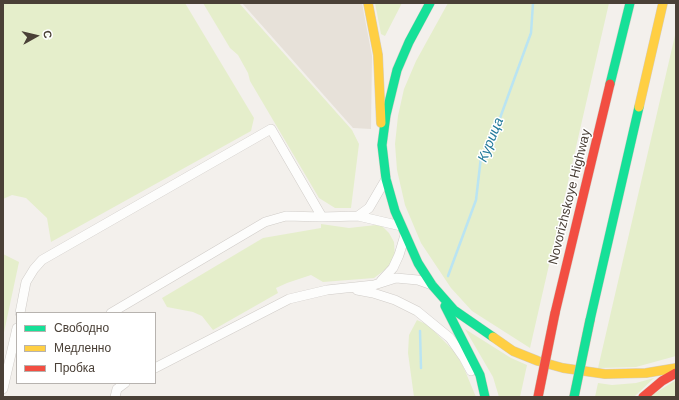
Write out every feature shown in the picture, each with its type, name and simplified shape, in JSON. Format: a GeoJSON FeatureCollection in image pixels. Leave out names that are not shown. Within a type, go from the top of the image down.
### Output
{"type":"FeatureCollection","features":[{"type":"Feature","properties":{"kind":"main road"},"geometry":{"type":"LineString","coordinates":[[368,3],[378,55],[382,145],[386,179],[405,236],[418,263],[434,288],[471,355],[480,375],[485,397]]}},
{"type":"Feature","properties":{"kind":"main road"},"geometry":{"type":"LineString","coordinates":[[382,145],[386,115],[397,70],[412,35],[430,3]]}},
{"type":"Feature","properties":{"kind":"main road","name":"Novorizhskoye Highway"},"geometry":{"type":"LineString","coordinates":[[538,397],[555,313],[630,3]]}},
{"type":"Feature","properties":{"kind":"main road"},"geometry":{"type":"LineString","coordinates":[[574,397],[590,320],[663,3]]}},
{"type":"Feature","properties":{"kind":"main road"},"geometry":{"type":"LineString","coordinates":[[434,288],[454,310],[490,337],[513,351],[538,361],[575,371],[605,374],[646,373],[676,368]]}},
{"type":"Feature","properties":{"kind":"main road"},"geometry":{"type":"LineString","coordinates":[[643,397],[662,381],[676,373]]}},
{"type":"Feature","properties":{"kind":"street"},"geometry":{"type":"LineString","coordinates":[[20,312],[26,282],[42,260],[271,129],[322,217]]}},
{"type":"Feature","properties":{"kind":"street"},"geometry":{"type":"LineString","coordinates":[[358,216],[371,205],[386,179]]}},
{"type":"Feature","properties":{"kind":"street"},"geometry":{"type":"LineString","coordinates":[[113,312],[265,222],[286,216],[358,216],[401,226]]}},
{"type":"Feature","properties":{"kind":"street"},"geometry":{"type":"LineString","coordinates":[[374,284],[384,279],[393,268],[405,236]]}},
{"type":"Feature","properties":{"kind":"street"},"geometry":{"type":"LineString","coordinates":[[156,367],[289,299],[327,290],[374,284],[396,278],[418,280],[434,288]]}},
{"type":"Feature","properties":{"kind":"street"},"geometry":{"type":"LineString","coordinates":[[348,288],[395,300],[417,311],[433,323],[450,338],[464,358],[474,377],[481,397]]}},
{"type":"Feature","properties":{"kind":"street"},"geometry":{"type":"LineString","coordinates":[[3,389],[7,379],[16,333]]}},
{"type":"Feature","properties":{"kind":"street"},"geometry":{"type":"LineString","coordinates":[[7,379],[16,371]]}},
{"type":"Feature","properties":{"kind":"street"},"geometry":{"type":"LineString","coordinates":[[106,397],[116,393],[125,384]]}},
{"type":"Feature","properties":{"kind":"shaded area"},"geometry":{"type":"Polygon","coordinates":[[[242,3],[362,3],[372,56],[371,129],[353,128],[242,3]]]}},
{"type":"Feature","properties":{"kind":"green space"},"geometry":{"type":"Polygon","coordinates":[[[3,3],[185,3],[254,118],[251,131],[51,242],[47,218],[26,198],[12,195],[3,199],[3,3]]]}},
{"type":"Feature","properties":{"kind":"green space"},"geometry":{"type":"Polygon","coordinates":[[[203,3],[239,3],[352,130],[359,144],[351,208],[335,208],[319,198],[250,81],[248,73],[238,55],[230,48],[203,3]]]}},
{"type":"Feature","properties":{"kind":"green space"},"geometry":{"type":"Polygon","coordinates":[[[375,3],[402,3],[385,36],[381,34],[375,3]]]}},
{"type":"Feature","properties":{"kind":"green space"},"geometry":{"type":"Polygon","coordinates":[[[448,3],[609,3],[530,348],[472,311],[451,288],[421,243],[405,205],[397,170],[395,144],[398,116],[404,89],[416,61],[448,3]]]}},
{"type":"Feature","properties":{"kind":"green space"},"geometry":{"type":"Polygon","coordinates":[[[676,31],[676,356],[636,367],[598,368],[676,31]]]}},
{"type":"Feature","properties":{"kind":"green space"},"geometry":{"type":"Polygon","coordinates":[[[321,224],[349,228],[376,225],[382,226],[389,233],[394,242],[395,257],[386,269],[374,278],[323,282],[311,275],[287,283],[276,288],[278,293],[213,330],[202,316],[193,312],[167,307],[162,298],[263,238],[321,228],[321,224]]]}},
{"type":"Feature","properties":{"kind":"green space"},"geometry":{"type":"Polygon","coordinates":[[[3,254],[19,262],[3,337],[3,254]]]}},
{"type":"Feature","properties":{"kind":"green space"},"geometry":{"type":"Polygon","coordinates":[[[417,320],[428,325],[454,351],[463,366],[476,397],[414,397],[408,353],[409,335],[417,320]]]}},
{"type":"Feature","properties":{"kind":"green space"},"geometry":{"type":"Polygon","coordinates":[[[465,329],[511,358],[527,365],[520,397],[499,397],[493,377],[465,329]]]}},
{"type":"Feature","properties":{"kind":"green space"},"geometry":{"type":"Polygon","coordinates":[[[654,378],[634,397],[595,397],[598,383],[612,385],[636,383],[654,378]]]}},
{"type":"Feature","properties":{"kind":"green space"},"geometry":{"type":"Polygon","coordinates":[[[676,380],[676,397],[649,397],[676,380]]]}},
{"type":"Feature","properties":{"kind":"waterway","name":"Курица"},"geometry":{"type":"LineString","coordinates":[[448,276],[476,200],[481,157],[492,140],[531,33],[533,3]]}},
{"type":"Feature","properties":{"kind":"waterway","name":"Курица"},"geometry":{"type":"LineString","coordinates":[[420,331],[421,368]]}},
{"type":"Feature","properties":{"kind":"traffic: fast"},"geometry":{"type":"LineString","coordinates":[[430,3],[409,42],[397,70],[386,115],[382,145],[386,179],[395,211],[418,263],[432,285],[454,310],[493,337]]}},
{"type":"Feature","properties":{"kind":"traffic: fast"},"geometry":{"type":"LineString","coordinates":[[610,84],[630,3]]}},
{"type":"Feature","properties":{"kind":"traffic: fast"},"geometry":{"type":"LineString","coordinates":[[590,320],[639,107]]}},
{"type":"Feature","properties":{"kind":"traffic: fast"},"geometry":{"type":"LineString","coordinates":[[445,306],[480,375],[485,397]]}},
{"type":"Feature","properties":{"kind":"traffic: fast"},"geometry":{"type":"LineString","coordinates":[[574,397],[590,320]]}},
{"type":"Feature","properties":{"kind":"traffic: slow"},"geometry":{"type":"LineString","coordinates":[[368,3],[378,55],[381,123]]}},
{"type":"Feature","properties":{"kind":"traffic: slow"},"geometry":{"type":"LineString","coordinates":[[639,107],[663,3]]}},
{"type":"Feature","properties":{"kind":"traffic: slow"},"geometry":{"type":"LineString","coordinates":[[493,337],[513,351],[538,361],[563,368],[605,374],[646,373],[676,368]]}},
{"type":"Feature","properties":{"kind":"traffic: jam"},"geometry":{"type":"LineString","coordinates":[[555,313],[610,84]]}},
{"type":"Feature","properties":{"kind":"traffic: jam"},"geometry":{"type":"LineString","coordinates":[[538,397],[555,313]]}},
{"type":"Feature","properties":{"kind":"traffic: jam"},"geometry":{"type":"LineString","coordinates":[[643,397],[662,381],[676,373]]}}]}
